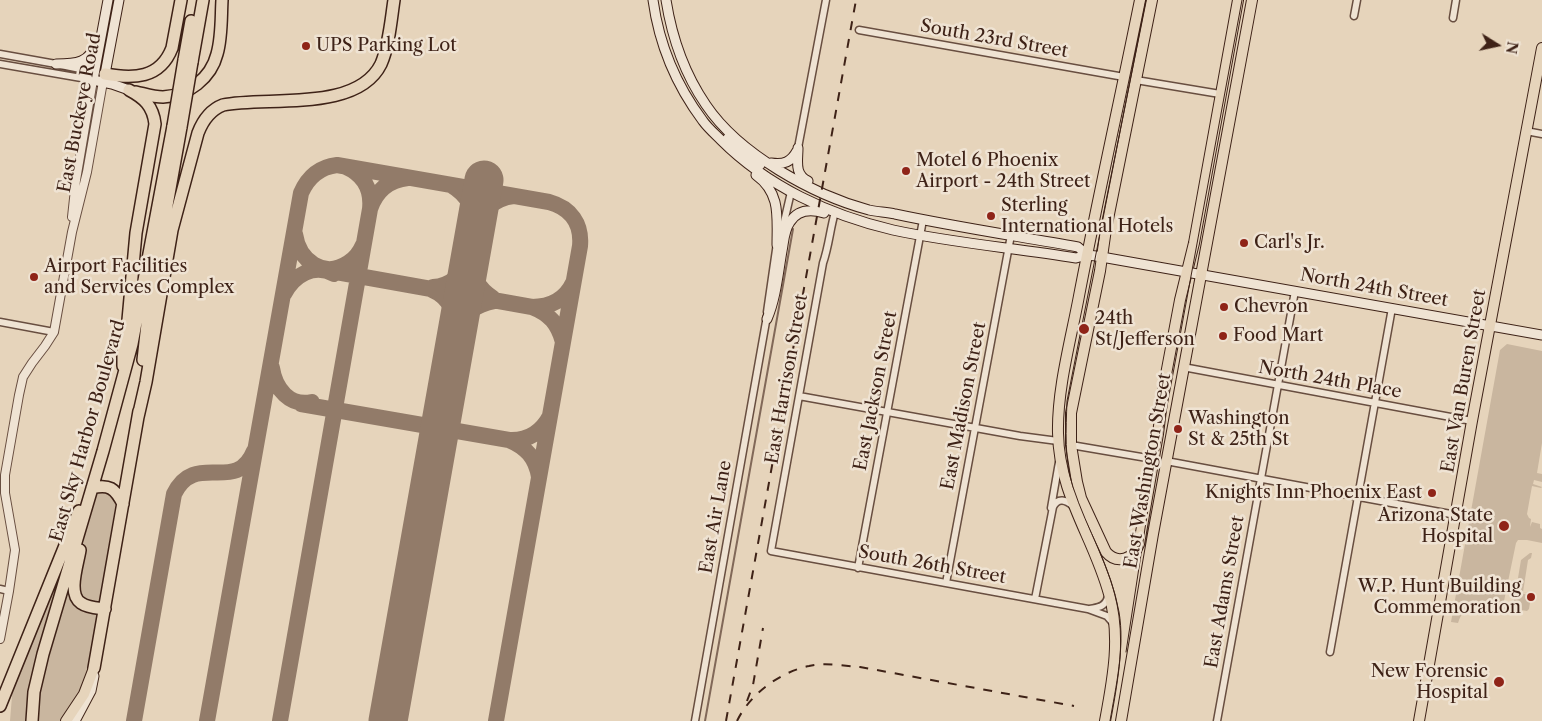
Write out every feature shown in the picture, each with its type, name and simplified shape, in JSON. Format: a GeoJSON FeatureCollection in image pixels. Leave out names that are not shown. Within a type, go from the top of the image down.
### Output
{"type":"FeatureCollection","features":[{"type":"Feature","properties":{"kind":"highway"},"geometry":{"type":"LineString","coordinates":[[99,77],[136,77],[151,72],[161,65],[172,48],[181,0]]}},
{"type":"Feature","properties":{"kind":"highway","name":"East Sky Harbor Boulevard"},"geometry":{"type":"LineString","coordinates":[[94,668],[138,417],[147,318],[188,61],[195,0]]}},
{"type":"Feature","properties":{"kind":"highway","name":"East Sky Harbor Boulevard"},"geometry":{"type":"LineString","coordinates":[[188,61],[202,0]]}},
{"type":"Feature","properties":{"kind":"highway"},"geometry":{"type":"LineString","coordinates":[[129,90],[154,96],[168,96],[186,92],[198,84],[210,70],[218,54],[222,0]]}},
{"type":"Feature","properties":{"kind":"highway"},"geometry":{"type":"LineString","coordinates":[[138,417],[146,382],[173,225],[202,123],[210,112],[223,105],[304,100],[360,86],[374,74],[383,58],[394,0]]}},
{"type":"Feature","properties":{"kind":"highway"},"geometry":{"type":"LineString","coordinates":[[122,382],[123,351],[128,320],[134,252],[155,124],[152,110],[147,102],[129,90]]}},
{"type":"Feature","properties":{"kind":"highway","name":"East Sky Harbor Boulevard"},"geometry":{"type":"LineString","coordinates":[[32,721],[34,692],[40,663],[122,382],[139,315],[177,127]]}},
{"type":"Feature","properties":{"kind":"highway"},"geometry":{"type":"LineString","coordinates":[[1,701],[77,514],[91,490],[104,486],[119,495],[123,504]]}},
{"type":"Feature","properties":{"kind":"highway"},"geometry":{"type":"LineString","coordinates":[[84,513],[74,592],[77,600],[82,604],[104,609]]}},
{"type":"Feature","properties":{"kind":"main road","name":"East Buckeye Road"},"geometry":{"type":"LineString","coordinates":[[99,77],[103,28],[108,0]]}},
{"type":"Feature","properties":{"kind":"main road","name":"East Buckeye Road"},"geometry":{"type":"LineString","coordinates":[[99,77],[119,0]]}},
{"type":"Feature","properties":{"kind":"main road"},"geometry":{"type":"LineString","coordinates":[[652,0],[659,35],[684,93],[716,143],[765,182],[770,189],[776,208],[777,245]]}},
{"type":"Feature","properties":{"kind":"main road"},"geometry":{"type":"LineString","coordinates":[[666,0],[676,46],[686,71],[717,125],[748,156],[785,182],[790,191]]}},
{"type":"Feature","properties":{"kind":"main road"},"geometry":{"type":"LineString","coordinates":[[1105,721],[1115,660],[1115,627],[1109,594],[1074,508],[1064,477],[1058,441],[1058,421],[1061,392],[1087,255],[1140,0]]}},
{"type":"Feature","properties":{"kind":"main road"},"geometry":{"type":"LineString","coordinates":[[1109,594],[1109,583],[1097,551],[1092,520],[1082,498],[1074,470],[1071,445],[1071,413],[1152,0]]}},
{"type":"Feature","properties":{"kind":"main road","name":"East Washington Street"},"geometry":{"type":"LineString","coordinates":[[1092,520],[1106,552],[1113,558],[1121,560],[1132,556],[1137,548],[1164,385],[1186,272],[1194,243],[1238,0]]}},
{"type":"Feature","properties":{"kind":"main road","name":"East Washington Street"},"geometry":{"type":"LineString","coordinates":[[1121,721],[1183,367],[1252,0]]}},
{"type":"Feature","properties":{"kind":"main road","name":"East Washington Street"},"geometry":{"type":"LineString","coordinates":[[1223,78],[1247,21]]}},
{"type":"Feature","properties":{"kind":"main road"},"geometry":{"type":"LineString","coordinates":[[56,64],[74,64],[87,58],[94,49],[103,28]]}},
{"type":"Feature","properties":{"kind":"main road","name":"East Van Buren Street"},"geometry":{"type":"LineString","coordinates":[[1419,721],[1472,421],[1542,48]]}},
{"type":"Feature","properties":{"kind":"main road"},"geometry":{"type":"LineString","coordinates":[[99,77],[129,90]]}},
{"type":"Feature","properties":{"kind":"main road"},"geometry":{"type":"LineString","coordinates":[[1104,172],[1130,107]]}},
{"type":"Feature","properties":{"kind":"main road"},"geometry":{"type":"LineString","coordinates":[[710,111],[732,134],[758,156],[821,193],[868,210],[1078,247],[1087,255]]}},
{"type":"Feature","properties":{"kind":"main road"},"geometry":{"type":"LineString","coordinates":[[704,122],[739,157],[790,191],[834,214]]}},
{"type":"Feature","properties":{"kind":"main road"},"geometry":{"type":"LineString","coordinates":[[769,162],[786,163],[792,158],[798,148]]}},
{"type":"Feature","properties":{"kind":"main road"},"geometry":{"type":"LineString","coordinates":[[798,148],[798,170],[801,177],[833,193],[889,213]]}},
{"type":"Feature","properties":{"kind":"main road"},"geometry":{"type":"LineString","coordinates":[[790,191],[804,190],[820,198],[852,209],[868,210]]}},
{"type":"Feature","properties":{"kind":"main road"},"geometry":{"type":"LineString","coordinates":[[767,319],[772,306],[784,236],[790,220],[798,214],[812,210],[921,235],[1076,258],[1087,255]]}},
{"type":"Feature","properties":{"kind":"main road","name":"North 24th Street"},"geometry":{"type":"LineString","coordinates":[[1087,255],[1542,334]]}},
{"type":"Feature","properties":{"kind":"main road"},"geometry":{"type":"LineString","coordinates":[[1142,597],[1141,577],[1149,522],[1146,498]]}},
{"type":"Feature","properties":{"kind":"main road"},"geometry":{"type":"LineString","coordinates":[[75,721],[91,691],[94,668]]}},
{"type":"Feature","properties":{"kind":"main road","name":"East Sky Harbor Boulevard"},"geometry":{"type":"LineString","coordinates":[[66,721],[84,694],[94,668]]}},
{"type":"Feature","properties":{"kind":"street"},"geometry":{"type":"LineString","coordinates":[[798,148],[826,0]]}},
{"type":"Feature","properties":{"kind":"street"},"geometry":{"type":"LineString","coordinates":[[1354,16],[1357,0]]}},
{"type":"Feature","properties":{"kind":"street"},"geometry":{"type":"LineString","coordinates":[[1453,18],[1456,0]]}},
{"type":"Feature","properties":{"kind":"street","name":"South 23rd Street"},"geometry":{"type":"LineString","coordinates":[[859,30],[1124,77]]}},
{"type":"Feature","properties":{"kind":"street"},"geometry":{"type":"LineString","coordinates":[[0,54],[56,64],[99,77]]}},
{"type":"Feature","properties":{"kind":"street"},"geometry":{"type":"LineString","coordinates":[[0,64],[99,77]]}},
{"type":"Feature","properties":{"kind":"street","name":"East Buckeye Road"},"geometry":{"type":"LineString","coordinates":[[0,639],[15,550],[5,493],[12,435],[23,377],[54,332],[72,232],[75,188],[99,77]]}},
{"type":"Feature","properties":{"kind":"street"},"geometry":{"type":"LineString","coordinates":[[1136,80],[1220,94]]}},
{"type":"Feature","properties":{"kind":"street"},"geometry":{"type":"LineString","coordinates":[[1526,131],[1542,134]]}},
{"type":"Feature","properties":{"kind":"street","name":"East Air Lane"},"geometry":{"type":"LineString","coordinates":[[767,319],[768,301],[784,202],[790,191]]}},
{"type":"Feature","properties":{"kind":"street","name":"East Air Lane"},"geometry":{"type":"LineString","coordinates":[[695,721],[790,191]]}},
{"type":"Feature","properties":{"kind":"street","name":"East Harrison Street"},"geometry":{"type":"LineString","coordinates":[[771,551],[823,263],[834,214]]}},
{"type":"Feature","properties":{"kind":"street","name":"East Jackson Street"},"geometry":{"type":"LineString","coordinates":[[858,568],[924,220]]}},
{"type":"Feature","properties":{"kind":"street","name":"East Madison Street"},"geometry":{"type":"LineString","coordinates":[[946,583],[1011,235]]}},
{"type":"Feature","properties":{"kind":"street","name":"East Adams Street"},"geometry":{"type":"LineString","coordinates":[[1217,721],[1295,290]]}},
{"type":"Feature","properties":{"kind":"street"},"geometry":{"type":"LineString","coordinates":[[1330,652],[1392,308]]}},
{"type":"Feature","properties":{"kind":"street"},"geometry":{"type":"LineString","coordinates":[[0,322],[54,332]]}},
{"type":"Feature","properties":{"kind":"street","name":"North 24th Place"},"geometry":{"type":"LineString","coordinates":[[1183,367],[1472,421]]}},
{"type":"Feature","properties":{"kind":"street"},"geometry":{"type":"LineString","coordinates":[[799,396],[1020,436],[1058,441]]}},
{"type":"Feature","properties":{"kind":"street"},"geometry":{"type":"LineString","coordinates":[[1071,445],[1153,459]]}},
{"type":"Feature","properties":{"kind":"street"},"geometry":{"type":"LineString","coordinates":[[1035,599],[1060,458]]}},
{"type":"Feature","properties":{"kind":"street"},"geometry":{"type":"LineString","coordinates":[[1166,461],[1456,515]]}},
{"type":"Feature","properties":{"kind":"street"},"geometry":{"type":"LineString","coordinates":[[1051,514],[1055,504],[1060,500],[1066,500],[1074,508]]}},
{"type":"Feature","properties":{"kind":"street","name":"South 26th Street"},"geometry":{"type":"LineString","coordinates":[[771,551],[1088,609],[1107,616],[1115,627]]}},
{"type":"Feature","properties":{"kind":"street"},"geometry":{"type":"LineString","coordinates":[[0,589],[9,591]]}},
{"type":"Feature","properties":{"kind":"street"},"geometry":{"type":"LineString","coordinates":[[1088,609],[1105,605],[1109,594]]}},
{"type":"Feature","properties":{"kind":"shaded area"},"geometry":{"type":"Polygon","coordinates":[[[1507,344],[1542,351],[1542,443],[1537,473],[1542,474],[1542,482],[1534,480],[1533,484],[1542,487],[1532,486],[1527,514],[1531,519],[1530,527],[1532,522],[1540,524],[1542,543],[1518,540],[1516,543],[1504,601],[1506,612],[1478,607],[1472,608],[1461,616],[1458,623],[1451,622],[1500,350],[1507,344]]]}},
{"type":"Feature","properties":{"kind":"shaded area"},"geometry":{"type":"Polygon","coordinates":[[[99,490],[109,492],[116,501],[106,577],[102,601],[100,603],[83,604],[76,586],[93,496],[99,490]]]}},
{"type":"Feature","properties":{"kind":"shaded area"},"geometry":{"type":"Polygon","coordinates":[[[1532,553],[1531,558],[1528,560],[1523,592],[1516,590],[1521,560],[1532,553]]]}},
{"type":"Feature","properties":{"kind":"shaded area"},"geometry":{"type":"Polygon","coordinates":[[[60,572],[62,573],[27,721],[10,721],[12,696],[10,693],[60,572]]]}},
{"type":"Feature","properties":{"kind":"shaded area"},"geometry":{"type":"Polygon","coordinates":[[[69,578],[70,589],[100,613],[88,675],[69,712],[60,721],[36,721],[40,679],[69,578]]]}},
{"type":"Feature","properties":{"kind":"shaded area"},"geometry":{"type":"Polygon","coordinates":[[[1515,591],[1531,596],[1527,611],[1515,609],[1513,606],[1515,591]]]}},
{"type":"Feature","properties":{"kind":"waterway"},"geometry":{"type":"LineString","coordinates":[[705,721],[793,229]]}},
{"type":"Feature","properties":{"kind":"taxiway"},"geometry":{"type":"LineString","coordinates":[[207,721],[301,193],[307,182],[315,174],[325,168],[337,165],[549,202],[563,208],[574,218],[577,224],[580,246],[496,721]]}},
{"type":"Feature","properties":{"kind":"taxiway"},"geometry":{"type":"LineString","coordinates":[[280,721],[370,209],[370,196],[366,184],[358,174],[346,167]]}},
{"type":"Feature","properties":{"kind":"taxiway"},"geometry":{"type":"LineString","coordinates":[[370,209],[379,192],[394,181],[408,178]]}},
{"type":"Feature","properties":{"kind":"taxiway"},"geometry":{"type":"LineString","coordinates":[[451,185],[462,193],[469,203],[474,215],[475,229]]}},
{"type":"Feature","properties":{"kind":"taxiway"},"geometry":{"type":"LineString","coordinates":[[474,232],[488,208],[499,200],[514,196]]}},
{"type":"Feature","properties":{"kind":"taxiway"},"geometry":{"type":"LineString","coordinates":[[295,234],[297,244],[307,259],[314,265],[322,268],[330,269],[348,263],[357,255],[363,245]]}},
{"type":"Feature","properties":{"kind":"taxiway"},"geometry":{"type":"LineString","coordinates":[[470,257],[476,281],[493,298]]}},
{"type":"Feature","properties":{"kind":"taxiway"},"geometry":{"type":"LineString","coordinates":[[433,287],[451,282],[456,278],[464,269],[470,257]]}},
{"type":"Feature","properties":{"kind":"taxiway"},"geometry":{"type":"LineString","coordinates":[[284,294],[293,281],[312,270],[327,271],[334,274]]}},
{"type":"Feature","properties":{"kind":"taxiway"},"geometry":{"type":"LineString","coordinates":[[325,270],[532,307],[551,304],[566,294],[573,283]]}},
{"type":"Feature","properties":{"kind":"taxiway"},"geometry":{"type":"LineString","coordinates":[[432,290],[448,302],[455,320],[456,334]]}},
{"type":"Feature","properties":{"kind":"taxiway"},"geometry":{"type":"LineString","coordinates":[[456,334],[466,316],[475,308],[495,301]]}},
{"type":"Feature","properties":{"kind":"taxiway"},"geometry":{"type":"LineString","coordinates":[[532,307],[544,313],[552,320],[559,330],[563,342]]}},
{"type":"Feature","properties":{"kind":"taxiway"},"geometry":{"type":"LineString","coordinates":[[272,368],[276,383],[285,395],[297,402],[312,402]]}},
{"type":"Feature","properties":{"kind":"taxiway"},"geometry":{"type":"LineString","coordinates":[[301,404],[509,440],[522,439],[533,435],[550,416]]}},
{"type":"Feature","properties":{"kind":"taxiway"},"geometry":{"type":"LineString","coordinates":[[509,440],[529,454],[538,470],[539,477]]}},
{"type":"Feature","properties":{"kind":"taxiway"},"geometry":{"type":"LineString","coordinates":[[134,721],[174,494],[183,481],[193,475],[237,470],[246,464],[254,451]]}},
{"type":"Feature","properties":{"kind":"runway"},"geometry":{"type":"LineString","coordinates":[[388,721],[484,180]]}},
{"type":"Feature","properties":{"kind":"tram line"},"geometry":{"type":"LineString","coordinates":[[1110,721],[1117,680],[1121,625],[1115,595],[1105,564],[1079,503],[1070,476],[1066,444],[1067,401],[1146,0]]}},
{"type":"Feature","properties":{"kind":"tram line"},"geometry":{"type":"LineString","coordinates":[[1126,652],[1148,509],[1242,0]]}},
{"type":"Feature","properties":{"kind":"railway"},"geometry":{"type":"LineString","coordinates":[[726,721],[856,0]]}},
{"type":"Feature","properties":{"kind":"railway"},"geometry":{"type":"LineString","coordinates":[[747,701],[753,685],[763,628]]}},
{"type":"Feature","properties":{"kind":"railway"},"geometry":{"type":"LineString","coordinates":[[737,721],[758,693],[777,679],[798,669],[821,664],[860,667],[1074,706]]}},
{"type":"Feature","properties":{"kind":"place","name":"UPS Parking Lot"},"geometry":{"type":"Point","coordinates":[306,46]}},
{"type":"Feature","properties":{"kind":"place","name":"Motel 6 Phoenix Airport - 24th Street"},"geometry":{"type":"Point","coordinates":[906,171]}},
{"type":"Feature","properties":{"kind":"place","name":"Sterling International Hotels"},"geometry":{"type":"Point","coordinates":[991,216]}},
{"type":"Feature","properties":{"kind":"place","name":"Carl's Jr."},"geometry":{"type":"Point","coordinates":[1244,243]}},
{"type":"Feature","properties":{"kind":"place","name":"Airport Facilities and Services Complex"},"geometry":{"type":"Point","coordinates":[34,277]}},
{"type":"Feature","properties":{"kind":"place","name":"Chevron"},"geometry":{"type":"Point","coordinates":[1224,307]}},
{"type":"Feature","properties":{"kind":"place","name":"24th St/Jefferson"},"geometry":{"type":"Point","coordinates":[1084,329]}},
{"type":"Feature","properties":{"kind":"place","name":"Food Mart"},"geometry":{"type":"Point","coordinates":[1223,336]}},
{"type":"Feature","properties":{"kind":"place","name":"Washington St & 25th St"},"geometry":{"type":"Point","coordinates":[1178,429]}},
{"type":"Feature","properties":{"kind":"place","name":"Knights Inn Phoenix East"},"geometry":{"type":"Point","coordinates":[1432,493]}},
{"type":"Feature","properties":{"kind":"place","name":"Arizona State Hospital"},"geometry":{"type":"Point","coordinates":[1504,526]}},
{"type":"Feature","properties":{"kind":"place","name":"W.P. Hunt Building Commemoration"},"geometry":{"type":"Point","coordinates":[1531,597]}},
{"type":"Feature","properties":{"kind":"place","name":"New Forensic Hospital"},"geometry":{"type":"Point","coordinates":[1499,682]}}]}
